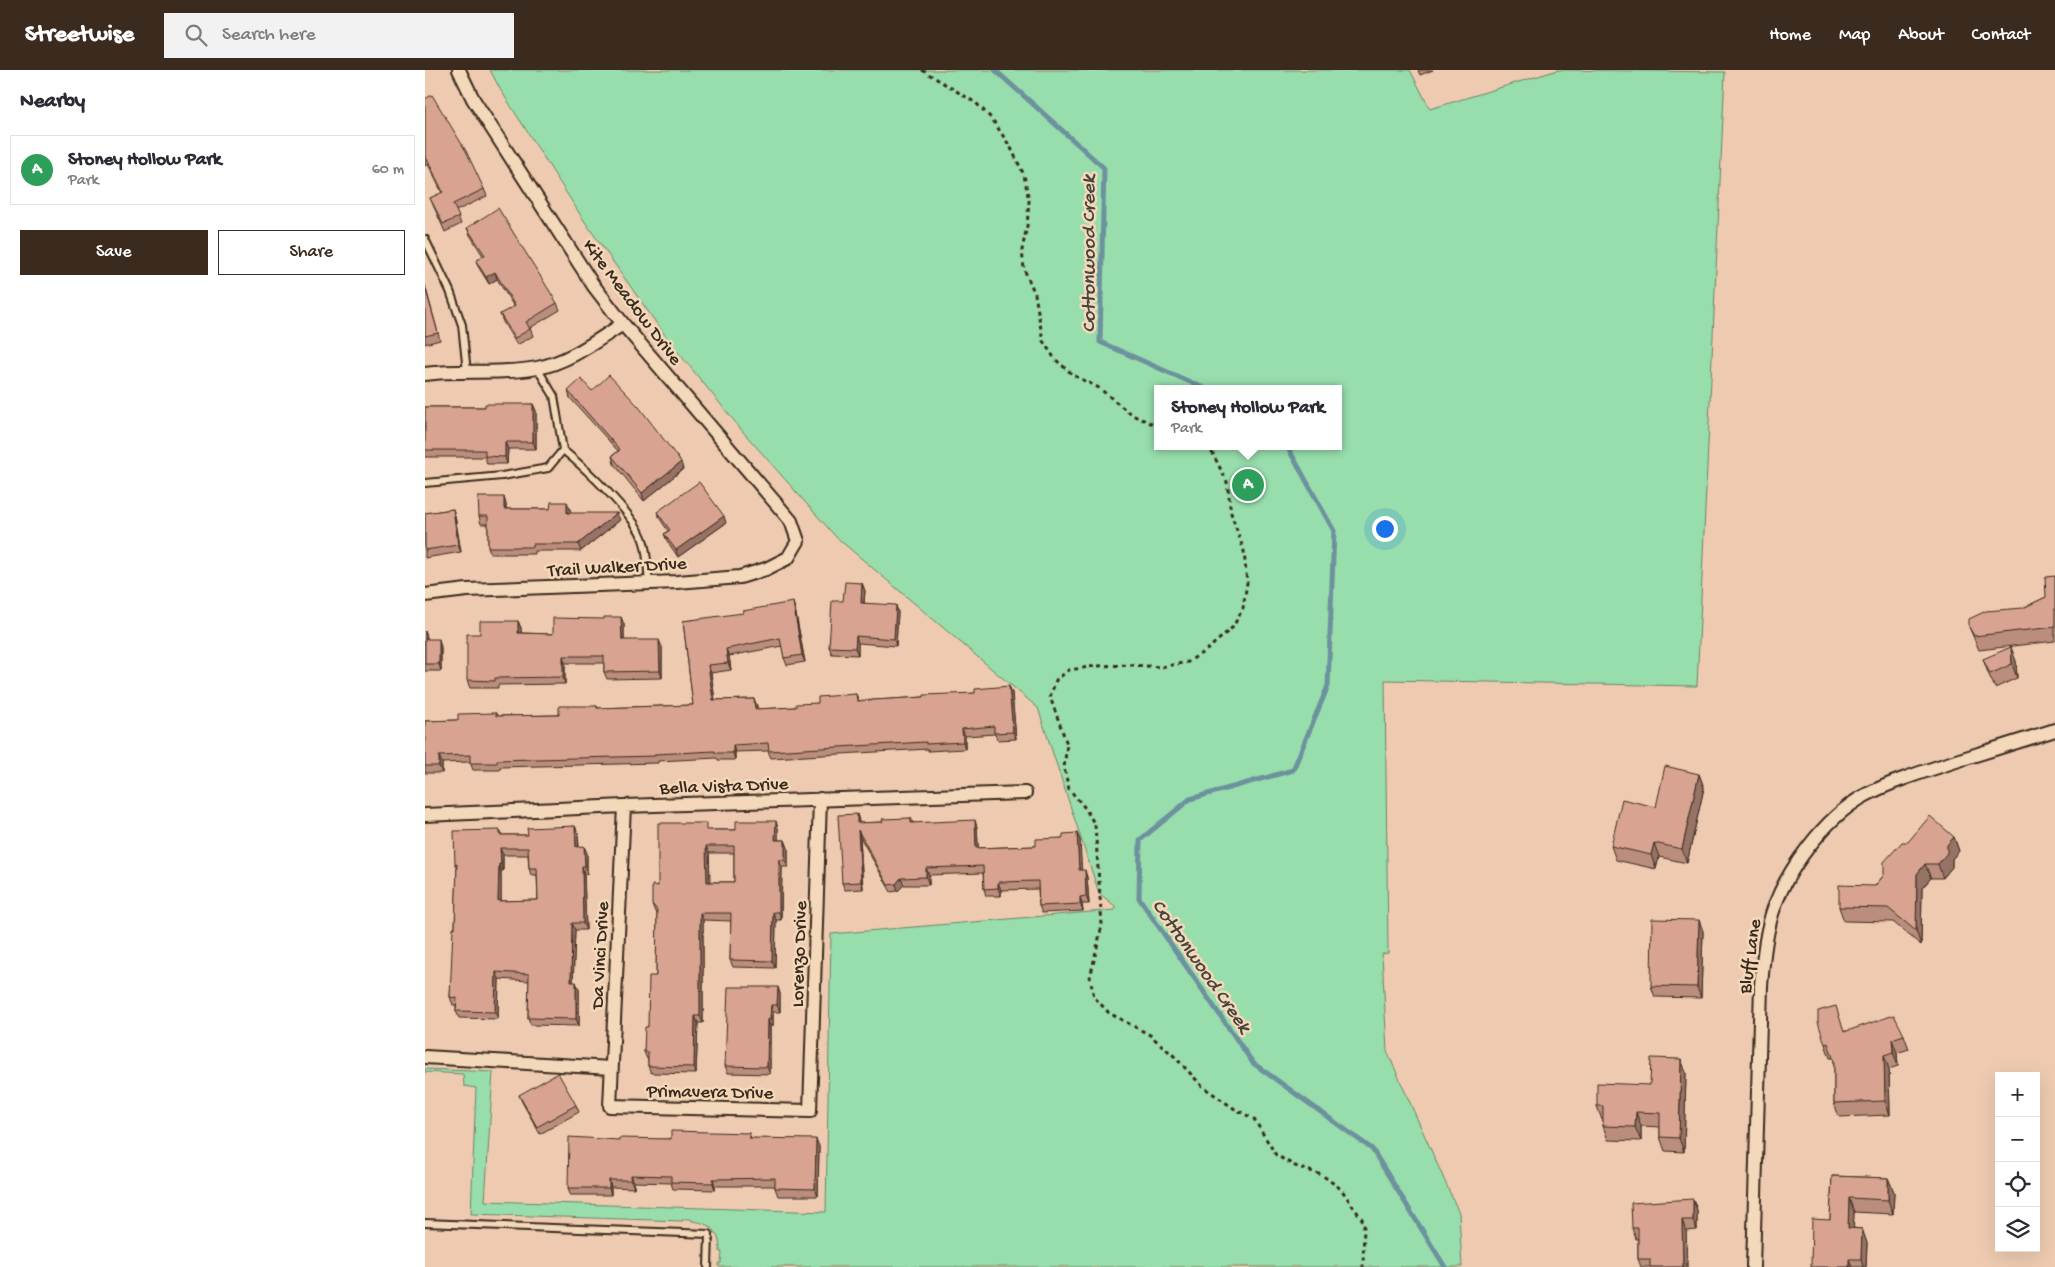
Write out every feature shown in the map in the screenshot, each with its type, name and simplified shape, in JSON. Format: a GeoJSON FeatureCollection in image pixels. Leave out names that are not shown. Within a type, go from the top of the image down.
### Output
{"type":"FeatureCollection","features":[{"type":"Feature","properties":{"kind":"street","name":"Kite Meadow Drive"},"geometry":{"type":"LineString","coordinates":[[459,70],[473,99],[593,285],[623,324],[791,521],[798,541]]}},
{"type":"Feature","properties":{"kind":"street"},"geometry":{"type":"LineString","coordinates":[[425,374],[537,368],[558,362],[575,354],[623,324]]}},
{"type":"Feature","properties":{"kind":"street","name":"Trail Walker Drive"},"geometry":{"type":"LineString","coordinates":[[425,595],[467,590],[649,583],[740,577],[788,558],[798,541]]}},
{"type":"Feature","properties":{"kind":"street","name":"Bluff Lane"},"geometry":{"type":"LineString","coordinates":[[1753,1267],[1761,986],[1766,939],[1772,913],[1785,884],[1805,852],[1831,822],[1863,797],[1901,779],[2055,730]]}},
{"type":"Feature","properties":{"kind":"street","name":"Bella Vista Drive"},"geometry":{"type":"LineString","coordinates":[[425,815],[624,806],[1025,793]]}},
{"type":"Feature","properties":{"kind":"street","name":"Lorenzo Drive"},"geometry":{"type":"LineString","coordinates":[[810,1111],[820,799]]}},
{"type":"Feature","properties":{"kind":"street","name":"Da Vinci Drive"},"geometry":{"type":"LineString","coordinates":[[609,1106],[624,806]]}},
{"type":"Feature","properties":{"kind":"street"},"geometry":{"type":"LineString","coordinates":[[425,1057],[611,1068]]}},
{"type":"Feature","properties":{"kind":"street","name":"Primavera Drive"},"geometry":{"type":"LineString","coordinates":[[609,1106],[810,1111]]}},
{"type":"Feature","properties":{"kind":"lane"},"geometry":{"type":"LineString","coordinates":[[425,240],[451,291],[462,325],[467,372]]}},
{"type":"Feature","properties":{"kind":"lane"},"geometry":{"type":"LineString","coordinates":[[537,368],[554,396],[563,450],[585,468],[632,520],[643,538],[649,583]]}},
{"type":"Feature","properties":{"kind":"lane"},"geometry":{"type":"LineString","coordinates":[[425,483],[502,476],[548,468],[563,450]]}},
{"type":"Feature","properties":{"kind":"lane"},"geometry":{"type":"LineString","coordinates":[[425,1223],[709,1234],[708,1267]]}},
{"type":"Feature","properties":{"kind":"path"},"geometry":{"type":"LineString","coordinates":[[923,70],[975,103],[992,119],[1011,148],[1024,174],[1029,201],[1022,250],[1024,268],[1035,294],[1043,341],[1055,359],[1073,375],[1099,388],[1132,415],[1154,424]]}},
{"type":"Feature","properties":{"kind":"path"},"geometry":{"type":"LineString","coordinates":[[1210,450],[1227,482],[1231,513],[1244,551],[1247,583],[1243,608],[1233,627],[1208,649],[1188,662],[1161,667],[1123,665],[1069,670],[1056,680],[1051,697],[1067,744],[1064,768],[1069,789],[1085,808],[1095,824],[1102,925],[1090,978],[1094,997],[1109,1013],[1150,1035],[1174,1056],[1203,1087],[1235,1109],[1255,1119],[1276,1155],[1295,1166],[1322,1175],[1341,1189],[1364,1222],[1363,1267]]}},
{"type":"Feature","properties":{"kind":"green space"},"geometry":{"type":"Polygon","coordinates":[[[490,70],[1410,70],[1430,109],[1558,70],[1725,72],[1697,686],[1385,680],[1388,953],[1382,954],[1387,1051],[1459,1213],[1462,1267],[719,1267],[722,1252],[720,1252],[720,1245],[716,1234],[709,1226],[692,1221],[691,1219],[683,1219],[683,1221],[471,1214],[476,1088],[464,1086],[463,1074],[425,1072],[425,1069],[493,1072],[485,1201],[826,1212],[831,934],[1115,910],[1115,906],[1099,893],[1038,708],[836,537],[744,433],[669,341],[585,222],[500,89],[490,70]]]}},
{"type":"Feature","properties":{"kind":"building"},"geometry":{"type":"Polygon","coordinates":[[[432,95],[466,151],[484,189],[453,204],[459,217],[443,224],[430,198],[443,192],[425,157],[425,99],[432,95]]]}},
{"type":"Feature","properties":{"kind":"building"},"geometry":{"type":"Polygon","coordinates":[[[498,208],[557,303],[526,322],[530,329],[515,338],[500,314],[515,306],[495,272],[486,277],[476,261],[485,255],[467,228],[498,208]]]}},
{"type":"Feature","properties":{"kind":"building"},"geometry":{"type":"Polygon","coordinates":[[[425,287],[438,333],[425,336],[425,287]]]}},
{"type":"Feature","properties":{"kind":"building"},"geometry":{"type":"Polygon","coordinates":[[[609,375],[639,407],[681,462],[642,493],[612,456],[620,450],[568,391],[581,379],[592,391],[609,375]]]}},
{"type":"Feature","properties":{"kind":"building"},"geometry":{"type":"Polygon","coordinates":[[[485,404],[533,404],[533,442],[505,442],[505,457],[485,456],[485,450],[425,450],[425,407],[485,407],[485,404]]]}},
{"type":"Feature","properties":{"kind":"building"},"geometry":{"type":"Polygon","coordinates":[[[699,482],[724,516],[676,550],[664,534],[670,530],[657,512],[699,482]]]}},
{"type":"Feature","properties":{"kind":"building"},"geometry":{"type":"Polygon","coordinates":[[[478,497],[504,497],[504,509],[550,509],[551,502],[567,502],[567,513],[617,513],[578,544],[488,547],[488,516],[479,516],[478,497]]]}},
{"type":"Feature","properties":{"kind":"building"},"geometry":{"type":"Polygon","coordinates":[[[453,509],[458,545],[425,550],[425,513],[453,509]]]}},
{"type":"Feature","properties":{"kind":"building"},"geometry":{"type":"Polygon","coordinates":[[[2055,576],[2055,627],[1974,636],[1969,627],[1969,619],[1986,611],[2023,608],[2046,597],[2045,577],[2055,576]]]}},
{"type":"Feature","properties":{"kind":"building"},"geometry":{"type":"Polygon","coordinates":[[[845,582],[862,583],[861,603],[896,605],[894,639],[856,636],[855,648],[829,647],[832,601],[843,601],[845,582]]]}},
{"type":"Feature","properties":{"kind":"building"},"geometry":{"type":"Polygon","coordinates":[[[793,602],[802,655],[784,658],[780,638],[726,649],[728,663],[708,665],[713,700],[754,699],[755,709],[796,707],[796,704],[818,703],[818,697],[856,694],[857,701],[975,693],[975,689],[1009,686],[1013,732],[994,733],[994,726],[962,729],[963,742],[926,744],[926,742],[769,751],[768,743],[733,745],[733,753],[715,753],[715,751],[655,754],[655,756],[497,760],[497,763],[470,763],[470,755],[439,756],[439,766],[425,766],[425,721],[458,720],[458,714],[496,713],[496,716],[559,715],[559,706],[597,706],[597,708],[693,705],[683,621],[743,613],[743,611],[793,602]]]}},
{"type":"Feature","properties":{"kind":"building"},"geometry":{"type":"Polygon","coordinates":[[[604,617],[621,617],[622,640],[659,640],[660,671],[604,672],[604,656],[563,656],[563,677],[495,678],[495,681],[467,680],[467,634],[480,634],[480,621],[518,621],[518,633],[553,634],[553,618],[604,619],[604,617]]]}},
{"type":"Feature","properties":{"kind":"building"},"geometry":{"type":"Polygon","coordinates":[[[425,639],[439,639],[439,664],[425,664],[425,639]]]}},
{"type":"Feature","properties":{"kind":"building"},"geometry":{"type":"Polygon","coordinates":[[[2011,647],[2012,664],[1990,674],[1983,659],[2011,647]]]}},
{"type":"Feature","properties":{"kind":"building"},"geometry":{"type":"Polygon","coordinates":[[[1665,766],[1699,774],[1682,849],[1654,843],[1651,855],[1611,846],[1622,799],[1656,807],[1665,766]]]}},
{"type":"Feature","properties":{"kind":"building"},"geometry":{"type":"Polygon","coordinates":[[[857,814],[857,823],[883,822],[882,819],[911,818],[911,823],[975,820],[976,848],[1036,846],[1036,839],[1063,838],[1063,834],[1077,833],[1079,870],[1085,870],[1086,896],[1080,897],[1080,904],[1039,906],[1038,881],[998,882],[998,888],[984,889],[983,866],[926,868],[926,877],[901,878],[896,884],[888,885],[858,830],[861,882],[842,883],[838,815],[857,814]]]}},
{"type":"Feature","properties":{"kind":"building"},"geometry":{"type":"Polygon","coordinates":[[[1930,816],[1954,837],[1947,845],[1947,853],[1938,864],[1925,864],[1917,874],[1916,931],[1888,908],[1839,907],[1839,885],[1875,886],[1884,875],[1884,862],[1902,842],[1908,842],[1930,816]]]}},
{"type":"Feature","properties":{"kind":"building"},"geometry":{"type":"Polygon","coordinates":[[[736,821],[776,821],[775,840],[785,840],[785,860],[779,860],[779,912],[773,912],[772,961],[730,960],[731,913],[700,913],[700,1016],[695,1016],[694,1067],[648,1066],[648,1052],[644,1052],[645,1027],[648,1027],[649,976],[656,976],[657,910],[652,904],[652,885],[658,886],[658,823],[706,823],[706,830],[736,830],[736,821]],[[706,846],[707,882],[734,882],[734,846],[706,846]]]}},
{"type":"Feature","properties":{"kind":"building"},"geometry":{"type":"Polygon","coordinates":[[[575,826],[576,847],[584,846],[585,866],[582,866],[583,923],[572,923],[571,982],[576,982],[576,1019],[528,1018],[529,974],[496,972],[495,1012],[456,1011],[457,998],[450,997],[457,864],[455,865],[454,831],[500,830],[500,835],[528,835],[527,828],[575,826]],[[500,848],[501,864],[499,864],[498,901],[538,900],[537,868],[529,868],[528,848],[500,848]]]}},
{"type":"Feature","properties":{"kind":"building"},"geometry":{"type":"Polygon","coordinates":[[[1652,919],[1699,920],[1697,987],[1651,986],[1652,919]]]}},
{"type":"Feature","properties":{"kind":"building"},"geometry":{"type":"Polygon","coordinates":[[[728,987],[778,987],[777,1005],[771,1005],[770,1019],[768,1019],[767,1067],[725,1066],[728,987]]]}},
{"type":"Feature","properties":{"kind":"building"},"geometry":{"type":"Polygon","coordinates":[[[1836,1006],[1844,1032],[1894,1015],[1904,1035],[1892,1039],[1893,1052],[1884,1055],[1885,1101],[1834,1103],[1834,1061],[1828,1043],[1825,1044],[1818,1022],[1818,1011],[1836,1006]]]}},
{"type":"Feature","properties":{"kind":"building"},"geometry":{"type":"Polygon","coordinates":[[[1651,1058],[1681,1059],[1679,1138],[1660,1137],[1660,1113],[1636,1112],[1635,1127],[1603,1126],[1603,1106],[1597,1106],[1597,1083],[1650,1085],[1651,1058]]]}},
{"type":"Feature","properties":{"kind":"building"},"geometry":{"type":"Polygon","coordinates":[[[558,1073],[576,1105],[537,1127],[519,1095],[558,1073]]]}},
{"type":"Feature","properties":{"kind":"building"},"geometry":{"type":"Polygon","coordinates":[[[671,1131],[749,1133],[749,1138],[816,1139],[815,1189],[775,1188],[775,1178],[713,1179],[713,1183],[671,1182],[671,1176],[631,1175],[631,1180],[609,1180],[609,1188],[568,1188],[569,1137],[619,1140],[619,1138],[671,1139],[671,1131]]]}},
{"type":"Feature","properties":{"kind":"building"},"geometry":{"type":"Polygon","coordinates":[[[1832,1176],[1888,1178],[1888,1200],[1849,1198],[1848,1228],[1862,1229],[1861,1259],[1849,1259],[1849,1267],[1811,1267],[1812,1219],[1830,1220],[1832,1176]]]}},
{"type":"Feature","properties":{"kind":"building"},"geometry":{"type":"Polygon","coordinates":[[[1693,1199],[1693,1220],[1682,1220],[1683,1267],[1650,1267],[1650,1259],[1638,1259],[1638,1228],[1632,1228],[1631,1203],[1693,1199]]]}},
{"type":"Feature","properties":{"kind":"waterway","name":"Cottonwood Creek"},"geometry":{"type":"LineString","coordinates":[[995,70],[1104,168],[1100,342],[1197,385]]}},
{"type":"Feature","properties":{"kind":"waterway","name":"Cottonwood Creek"},"geometry":{"type":"LineString","coordinates":[[1289,450],[1334,531],[1328,686],[1293,770],[1190,799],[1140,840],[1139,898],[1253,1063],[1372,1149],[1445,1267]]}},
{"type":"Feature","properties":{"kind":"place","name":"Stoney Hollow Park"},"geometry":{"type":"Point","coordinates":[1248,485]}}]}
